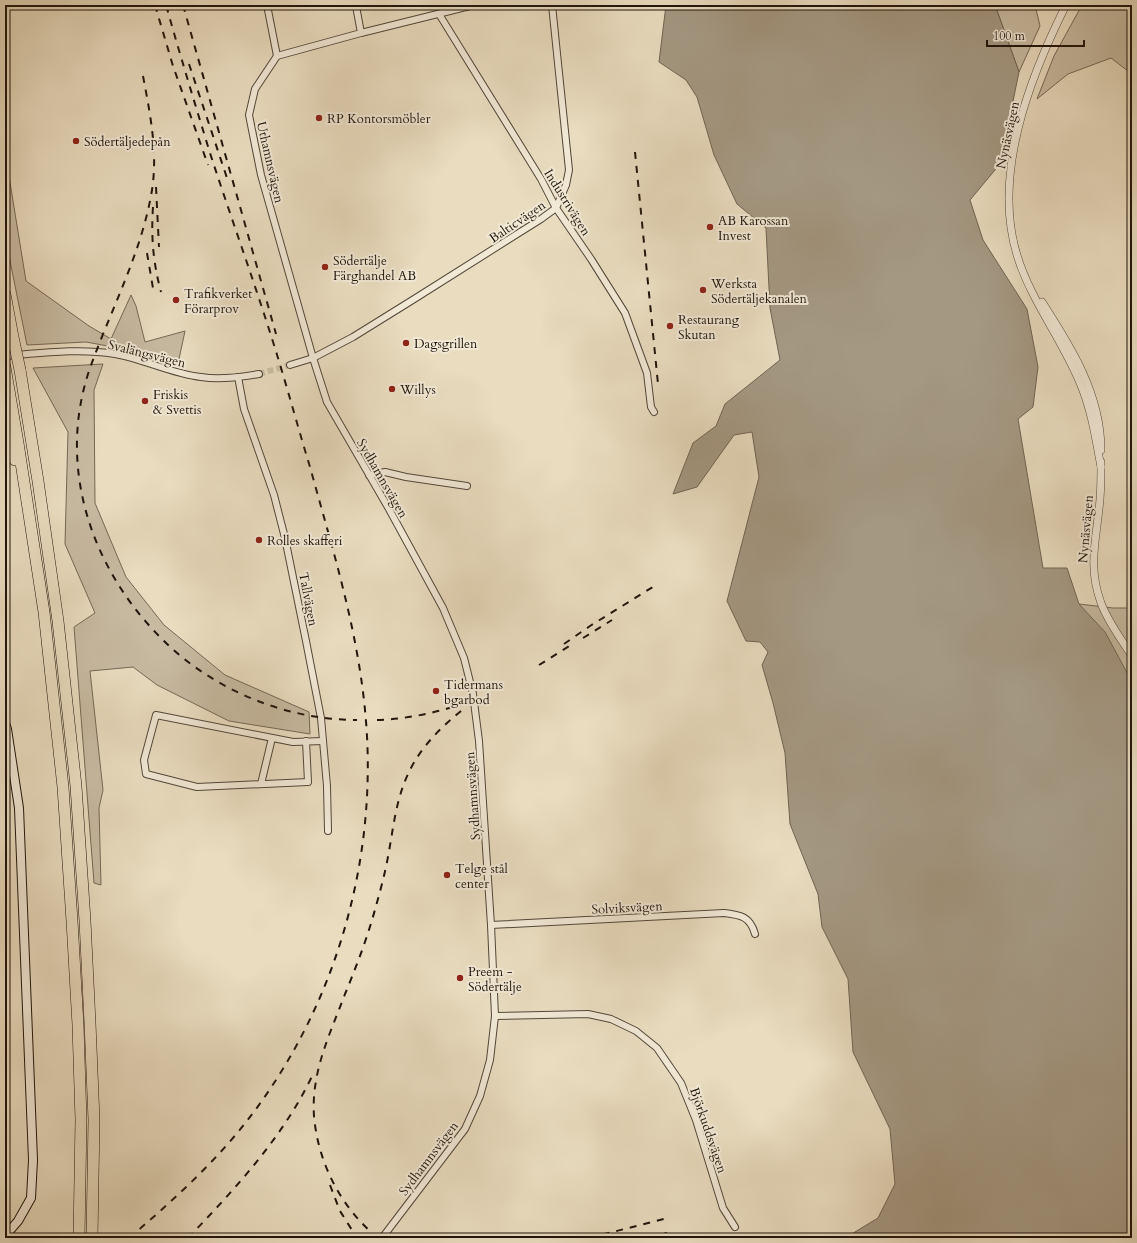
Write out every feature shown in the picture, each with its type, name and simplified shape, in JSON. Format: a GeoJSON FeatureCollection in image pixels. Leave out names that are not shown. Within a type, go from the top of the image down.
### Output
{"type":"FeatureCollection","features":[{"type":"Feature","properties":{"kind":"highway"},"geometry":{"type":"LineString","coordinates":[[5,294],[20,370],[38,481],[58,621],[76,786],[86,921],[91,1030],[94,1120],[92,1238]]}},
{"type":"Feature","properties":{"kind":"highway"},"geometry":{"type":"LineString","coordinates":[[5,370],[44,612],[63,787],[78,1025],[81,1120],[79,1238]]}},
{"type":"Feature","properties":{"kind":"highway"},"geometry":{"type":"LineString","coordinates":[[5,422],[27,503]]}},
{"type":"Feature","properties":{"kind":"main road"},"geometry":{"type":"LineString","coordinates":[[5,723],[19,808],[33,1160],[31,1198],[18,1221],[5,1236]]}},
{"type":"Feature","properties":{"kind":"street"},"geometry":{"type":"LineString","coordinates":[[267,5],[277,56],[361,33],[474,5]]}},
{"type":"Feature","properties":{"kind":"street","name":"Balticvägen"},"geometry":{"type":"LineString","coordinates":[[313,358],[352,337],[418,297],[556,208],[566,185],[569,170],[552,5]]}},
{"type":"Feature","properties":{"kind":"street","name":"Nynäsvägen"},"geometry":{"type":"LineString","coordinates":[[1066,5],[1048,42],[1034,76],[1021,119],[1011,170],[1009,202],[1011,225],[1017,254],[1025,277],[1070,347],[1089,386],[1096,411],[1101,440],[1100,500],[1093,551],[1093,577],[1101,604],[1108,619],[1132,656]]}},
{"type":"Feature","properties":{"kind":"street"},"geometry":{"type":"LineString","coordinates":[[356,6],[361,33]]}},
{"type":"Feature","properties":{"kind":"street","name":"Industrivägen"},"geometry":{"type":"LineString","coordinates":[[439,14],[541,179],[556,208],[591,259],[625,313],[646,374],[651,406],[654,412]]}},
{"type":"Feature","properties":{"kind":"street","name":"Uthamnsvägen"},"geometry":{"type":"LineString","coordinates":[[277,56],[255,89],[249,115],[261,175],[313,358]]}},
{"type":"Feature","properties":{"kind":"street","name":"Svalängsvägen"},"geometry":{"type":"LineString","coordinates":[[5,356],[64,352],[105,353],[131,358],[183,374],[201,377],[238,377],[259,374]]}},
{"type":"Feature","properties":{"kind":"street"},"geometry":{"type":"LineString","coordinates":[[290,365],[313,358]]}},
{"type":"Feature","properties":{"kind":"street","name":"Sydhamnsvägen"},"geometry":{"type":"LineString","coordinates":[[313,358],[327,402],[443,608],[464,658],[473,694],[479,741],[491,925],[495,1016],[490,1060],[480,1096],[465,1129],[382,1238]]}},
{"type":"Feature","properties":{"kind":"street","name":"Tallvägen"},"geometry":{"type":"LineString","coordinates":[[238,377],[244,409],[274,495],[285,538],[319,710],[323,741],[328,831]]}},
{"type":"Feature","properties":{"kind":"street"},"geometry":{"type":"LineString","coordinates":[[369,475],[385,472],[406,477],[467,486]]}},
{"type":"Feature","properties":{"kind":"street"},"geometry":{"type":"LineString","coordinates":[[306,741],[308,782],[197,787],[146,774],[144,760],[156,715],[293,742],[306,741],[323,741]]}},
{"type":"Feature","properties":{"kind":"street"},"geometry":{"type":"LineString","coordinates":[[262,784],[272,738]]}},
{"type":"Feature","properties":{"kind":"street","name":"Solviksvägen"},"geometry":{"type":"LineString","coordinates":[[491,925],[724,913],[740,915],[748,921],[755,934]]}},
{"type":"Feature","properties":{"kind":"street","name":"Björkuddsvägen"},"geometry":{"type":"LineString","coordinates":[[495,1016],[588,1014],[611,1019],[636,1031],[657,1048],[682,1083],[696,1120],[723,1208],[735,1227]]}},
{"type":"Feature","properties":{"kind":"shaded area"},"geometry":{"type":"Polygon","coordinates":[[[5,5],[7,5],[8,170],[26,281],[89,326],[111,339],[131,295],[136,306],[145,342],[185,331],[179,359],[86,342],[27,345],[5,236],[5,5]]]}},
{"type":"Feature","properties":{"kind":"shaded area"},"geometry":{"type":"Polygon","coordinates":[[[666,5],[995,5],[1019,72],[1000,164],[970,200],[983,240],[1027,309],[1038,367],[1033,407],[1018,419],[1043,568],[1067,568],[1079,604],[1105,632],[1132,682],[1132,1238],[845,1238],[878,1218],[895,1184],[890,1129],[853,1052],[848,979],[822,927],[818,894],[790,824],[785,753],[762,665],[768,652],[760,642],[746,641],[727,601],[759,477],[752,432],[734,435],[697,487],[673,494],[693,443],[716,426],[725,404],[780,360],[770,308],[766,228],[737,204],[714,155],[697,97],[686,80],[659,62],[666,5]]]}},
{"type":"Feature","properties":{"kind":"shaded area"},"geometry":{"type":"Polygon","coordinates":[[[995,5],[1035,5],[1040,26],[1019,72],[995,5]]]}},
{"type":"Feature","properties":{"kind":"shaded area"},"geometry":{"type":"Polygon","coordinates":[[[1082,5],[1132,5],[1132,74],[1111,58],[1068,74],[1037,99],[1054,56],[1082,5]]]}},
{"type":"Feature","properties":{"kind":"shaded area"},"geometry":{"type":"Polygon","coordinates":[[[103,364],[94,390],[95,503],[126,577],[164,625],[225,675],[309,712],[310,734],[229,721],[157,685],[133,667],[90,671],[103,790],[99,808],[101,885],[94,883],[74,627],[95,613],[65,544],[68,432],[33,368],[103,364]]]}},
{"type":"Feature","properties":{"kind":"shaded area"},"geometry":{"type":"Polygon","coordinates":[[[1079,604],[1113,608],[1132,608],[1132,681],[1079,604]]]}},
{"type":"Feature","properties":{"kind":"pier"},"geometry":{"type":"Polygon","coordinates":[[[1132,1232],[1132,1238],[1100,1238],[1132,1232]]]}},
{"type":"Feature","properties":{"kind":"tunnel"},"geometry":{"type":"LineString","coordinates":[[259,374],[290,365]]}},
{"type":"Feature","properties":{"kind":"railway"},"geometry":{"type":"LineString","coordinates":[[155,5],[173,66],[208,165]]}},
{"type":"Feature","properties":{"kind":"railway"},"geometry":{"type":"LineString","coordinates":[[129,1238],[196,1177],[242,1127],[256,1109],[285,1065],[310,1018],[331,970],[347,919],[359,868],[366,815],[368,763],[365,710],[361,679],[343,587],[278,358],[210,153],[166,5]]}},
{"type":"Feature","properties":{"kind":"railway"},"geometry":{"type":"LineString","coordinates":[[183,5],[276,334]]}},
{"type":"Feature","properties":{"kind":"railway"},"geometry":{"type":"LineString","coordinates":[[189,64],[228,181]]}},
{"type":"Feature","properties":{"kind":"railway"},"geometry":{"type":"LineString","coordinates":[[143,76],[151,118],[154,147],[154,176],[147,213],[134,258],[98,346],[90,368],[80,405],[77,442],[79,479],[87,515],[100,549],[117,582],[138,613],[164,641],[205,674],[228,688],[278,708],[304,715],[330,719],[357,720]]}},
{"type":"Feature","properties":{"kind":"railway"},"geometry":{"type":"LineString","coordinates":[[635,152],[658,384]]}},
{"type":"Feature","properties":{"kind":"railway"},"geometry":{"type":"LineString","coordinates":[[156,187],[159,247]]}},
{"type":"Feature","properties":{"kind":"railway"},"geometry":{"type":"LineString","coordinates":[[153,207],[153,250],[161,292]]}},
{"type":"Feature","properties":{"kind":"railway"},"geometry":{"type":"LineString","coordinates":[[147,253],[154,294]]}},
{"type":"Feature","properties":{"kind":"railway"},"geometry":{"type":"LineString","coordinates":[[564,644],[656,585]]}},
{"type":"Feature","properties":{"kind":"railway"},"geometry":{"type":"LineString","coordinates":[[583,638],[612,620]]}},
{"type":"Feature","properties":{"kind":"railway"},"geometry":{"type":"LineString","coordinates":[[539,665],[571,645]]}},
{"type":"Feature","properties":{"kind":"railway"},"geometry":{"type":"LineString","coordinates":[[377,720],[421,715],[465,703]]}},
{"type":"Feature","properties":{"kind":"railway"},"geometry":{"type":"LineString","coordinates":[[378,1238],[353,1213],[343,1199],[326,1167],[316,1134],[314,1116],[315,1084],[328,1039],[373,917],[385,873],[397,806],[408,774],[419,754],[433,737],[466,707]]}},
{"type":"Feature","properties":{"kind":"railway"},"geometry":{"type":"LineString","coordinates":[[188,1238],[224,1200],[274,1139],[289,1117],[314,1072]]}},
{"type":"Feature","properties":{"kind":"railway"},"geometry":{"type":"LineString","coordinates":[[330,1185],[340,1211],[357,1238]]}},
{"type":"Feature","properties":{"kind":"railway"},"geometry":{"type":"LineString","coordinates":[[589,1238],[664,1219]]}},
{"type":"Feature","properties":{"kind":"railway"},"geometry":{"type":"LineString","coordinates":[[648,1238],[667,1233]]}},
{"type":"Feature","properties":{"kind":"railway"},"geometry":{"type":"LineString","coordinates":[[1116,1238],[1132,1235]]}},
{"type":"Feature","properties":{"kind":"place","name":"RP Kontorsmöbler"},"geometry":{"type":"Point","coordinates":[319,118]}},
{"type":"Feature","properties":{"kind":"place","name":"Södertäljedepån"},"geometry":{"type":"Point","coordinates":[76,141]}},
{"type":"Feature","properties":{"kind":"place","name":"AB Karossan Invest"},"geometry":{"type":"Point","coordinates":[710,227]}},
{"type":"Feature","properties":{"kind":"place","name":"Södertälje Färghandel AB"},"geometry":{"type":"Point","coordinates":[325,267]}},
{"type":"Feature","properties":{"kind":"place","name":"Werksta Södertäljekanalen"},"geometry":{"type":"Point","coordinates":[703,290]}},
{"type":"Feature","properties":{"kind":"place","name":"Trafikverket Förarprov"},"geometry":{"type":"Point","coordinates":[176,300]}},
{"type":"Feature","properties":{"kind":"place","name":"Restaurang Skutan"},"geometry":{"type":"Point","coordinates":[670,326]}},
{"type":"Feature","properties":{"kind":"place","name":"Dagsgrillen"},"geometry":{"type":"Point","coordinates":[406,343]}},
{"type":"Feature","properties":{"kind":"place","name":"Willys"},"geometry":{"type":"Point","coordinates":[392,389]}},
{"type":"Feature","properties":{"kind":"place","name":"Friskis & Svettis"},"geometry":{"type":"Point","coordinates":[145,401]}},
{"type":"Feature","properties":{"kind":"place","name":"Rolles skafferi"},"geometry":{"type":"Point","coordinates":[259,540]}},
{"type":"Feature","properties":{"kind":"place","name":"Tidermans bgarbod"},"geometry":{"type":"Point","coordinates":[436,691]}},
{"type":"Feature","properties":{"kind":"place","name":"Telge stål center"},"geometry":{"type":"Point","coordinates":[447,875]}},
{"type":"Feature","properties":{"kind":"place","name":"Preem - Södertälje"},"geometry":{"type":"Point","coordinates":[460,978]}}]}
